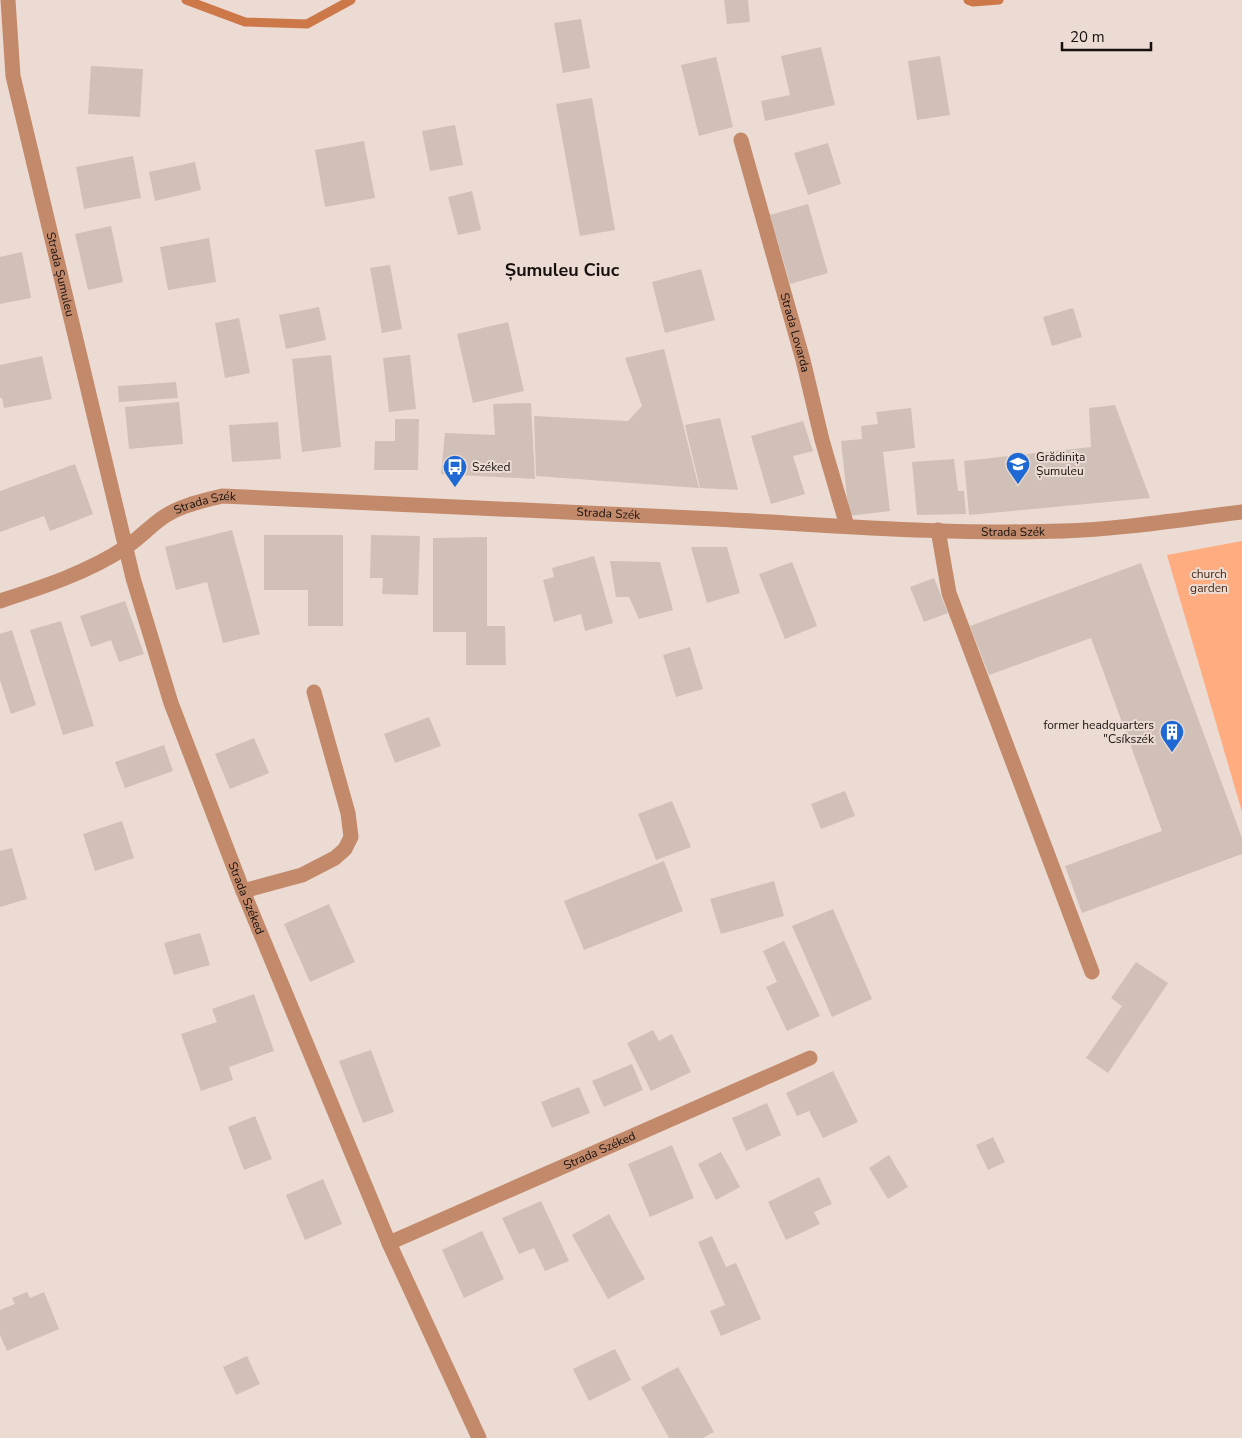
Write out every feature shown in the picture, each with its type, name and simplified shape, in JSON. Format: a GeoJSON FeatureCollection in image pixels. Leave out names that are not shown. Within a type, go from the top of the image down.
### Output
{"type":"FeatureCollection","features":[{"type":"Feature","properties":{"kind":"street","name":"Strada Șumuleu"},"geometry":{"type":"LineString","coordinates":[[8,0],[13,76],[126,547]]}},
{"type":"Feature","properties":{"kind":"street","name":"Strada Lovarda"},"geometry":{"type":"LineString","coordinates":[[741,140],[803,360],[822,440],[847,526]]}},
{"type":"Feature","properties":{"kind":"street","name":"Strada Szék"},"geometry":{"type":"LineString","coordinates":[[0,600],[35,590],[74,574],[126,547],[165,516],[193,504],[222,496],[519,508],[847,526],[1011,532],[1117,526],[1242,512]]}},
{"type":"Feature","properties":{"kind":"street"},"geometry":{"type":"LineString","coordinates":[[938,530],[949,593],[1092,972]]}},
{"type":"Feature","properties":{"kind":"street","name":"Strada Széked"},"geometry":{"type":"LineString","coordinates":[[126,547],[133,578],[172,703],[243,891],[389,1243],[479,1438]]}},
{"type":"Feature","properties":{"kind":"street"},"geometry":{"type":"LineString","coordinates":[[243,891],[302,875],[335,858],[345,849],[351,837],[348,813],[314,692]]}},
{"type":"Feature","properties":{"kind":"street","name":"Strada Széked"},"geometry":{"type":"LineString","coordinates":[[389,1243],[810,1058]]}},
{"type":"Feature","properties":{"kind":"green space","name":"church garden"},"geometry":{"type":"Polygon","coordinates":[[[1242,541],[1242,812],[1167,555],[1242,541]]]}},
{"type":"Feature","properties":{"kind":"building"},"geometry":{"type":"Polygon","coordinates":[[[724,0],[748,0],[750,22],[727,24],[724,0]]]}},
{"type":"Feature","properties":{"kind":"building"},"geometry":{"type":"Polygon","coordinates":[[[581,19],[590,68],[563,73],[554,23],[581,19]]]}},
{"type":"Feature","properties":{"kind":"building"},"geometry":{"type":"Polygon","coordinates":[[[821,47],[835,105],[765,121],[761,101],[790,95],[781,56],[821,47]]]}},
{"type":"Feature","properties":{"kind":"building"},"geometry":{"type":"Polygon","coordinates":[[[940,56],[950,115],[917,120],[908,61],[940,56]]]}},
{"type":"Feature","properties":{"kind":"building"},"geometry":{"type":"Polygon","coordinates":[[[716,57],[733,127],[699,136],[681,65],[716,57]]]}},
{"type":"Feature","properties":{"kind":"building"},"geometry":{"type":"Polygon","coordinates":[[[91,66],[143,69],[140,117],[88,114],[91,66]]]}},
{"type":"Feature","properties":{"kind":"building"},"geometry":{"type":"Polygon","coordinates":[[[592,98],[615,230],[580,236],[556,104],[592,98]]]}},
{"type":"Feature","properties":{"kind":"building"},"geometry":{"type":"Polygon","coordinates":[[[455,125],[463,165],[430,171],[422,131],[455,125]]]}},
{"type":"Feature","properties":{"kind":"building"},"geometry":{"type":"Polygon","coordinates":[[[364,141],[375,198],[325,207],[315,150],[364,141]]]}},
{"type":"Feature","properties":{"kind":"building"},"geometry":{"type":"Polygon","coordinates":[[[828,143],[841,184],[808,195],[794,153],[828,143]]]}},
{"type":"Feature","properties":{"kind":"building"},"geometry":{"type":"Polygon","coordinates":[[[133,156],[141,198],[84,209],[76,167],[133,156]]]}},
{"type":"Feature","properties":{"kind":"building"},"geometry":{"type":"Polygon","coordinates":[[[195,162],[201,190],[155,201],[149,172],[195,162]]]}},
{"type":"Feature","properties":{"kind":"building"},"geometry":{"type":"Polygon","coordinates":[[[472,191],[481,230],[458,235],[448,197],[472,191]]]}},
{"type":"Feature","properties":{"kind":"building"},"geometry":{"type":"Polygon","coordinates":[[[808,204],[828,273],[790,284],[770,215],[808,204]]]}},
{"type":"Feature","properties":{"kind":"building"},"geometry":{"type":"Polygon","coordinates":[[[111,226],[123,282],[88,290],[75,234],[111,226]]]}},
{"type":"Feature","properties":{"kind":"building"},"geometry":{"type":"Polygon","coordinates":[[[209,238],[216,282],[168,290],[160,247],[209,238]]]}},
{"type":"Feature","properties":{"kind":"building"},"geometry":{"type":"Polygon","coordinates":[[[22,252],[31,298],[0,304],[0,257],[22,252]]]}},
{"type":"Feature","properties":{"kind":"building"},"geometry":{"type":"Polygon","coordinates":[[[390,265],[402,329],[382,333],[370,268],[390,265]]]}},
{"type":"Feature","properties":{"kind":"building"},"geometry":{"type":"Polygon","coordinates":[[[701,269],[715,320],[665,333],[652,282],[701,269]]]}},
{"type":"Feature","properties":{"kind":"building"},"geometry":{"type":"Polygon","coordinates":[[[319,307],[326,340],[286,349],[279,315],[319,307]]]}},
{"type":"Feature","properties":{"kind":"building"},"geometry":{"type":"Polygon","coordinates":[[[1073,308],[1082,337],[1052,346],[1043,317],[1073,308]]]}},
{"type":"Feature","properties":{"kind":"building"},"geometry":{"type":"Polygon","coordinates":[[[239,318],[250,373],[225,378],[215,323],[239,318]]]}},
{"type":"Feature","properties":{"kind":"building"},"geometry":{"type":"Polygon","coordinates":[[[508,322],[524,391],[473,403],[457,334],[508,322]]]}},
{"type":"Feature","properties":{"kind":"building"},"geometry":{"type":"Polygon","coordinates":[[[664,349],[699,488],[536,476],[534,416],[628,421],[642,406],[625,358],[664,349]]]}},
{"type":"Feature","properties":{"kind":"building"},"geometry":{"type":"Polygon","coordinates":[[[331,355],[341,447],[302,452],[292,359],[331,355]]]}},
{"type":"Feature","properties":{"kind":"building"},"geometry":{"type":"Polygon","coordinates":[[[410,355],[416,409],[389,412],[383,358],[410,355]]]}},
{"type":"Feature","properties":{"kind":"building"},"geometry":{"type":"Polygon","coordinates":[[[42,356],[52,399],[4,408],[2,398],[0,398],[0,365],[42,356]]]}},
{"type":"Feature","properties":{"kind":"building"},"geometry":{"type":"Polygon","coordinates":[[[176,382],[178,398],[119,402],[118,386],[176,382]]]}},
{"type":"Feature","properties":{"kind":"building"},"geometry":{"type":"Polygon","coordinates":[[[179,402],[183,444],[129,449],[125,407],[179,402]]]}},
{"type":"Feature","properties":{"kind":"building"},"geometry":{"type":"Polygon","coordinates":[[[531,403],[535,479],[441,474],[445,433],[495,435],[493,404],[531,403]]]}},
{"type":"Feature","properties":{"kind":"building"},"geometry":{"type":"Polygon","coordinates":[[[1115,405],[1150,498],[969,515],[964,461],[1091,447],[1089,408],[1115,405]]]}},
{"type":"Feature","properties":{"kind":"building"},"geometry":{"type":"Polygon","coordinates":[[[911,408],[915,448],[883,452],[890,511],[849,516],[841,441],[862,439],[861,426],[878,424],[876,412],[911,408]]]}},
{"type":"Feature","properties":{"kind":"building"},"geometry":{"type":"Polygon","coordinates":[[[720,418],[738,490],[700,488],[685,425],[720,418]]]}},
{"type":"Feature","properties":{"kind":"building"},"geometry":{"type":"Polygon","coordinates":[[[395,419],[419,419],[418,470],[374,470],[375,441],[395,441],[395,419]]]}},
{"type":"Feature","properties":{"kind":"building"},"geometry":{"type":"Polygon","coordinates":[[[803,421],[813,451],[793,456],[805,494],[771,504],[751,436],[803,421]]]}},
{"type":"Feature","properties":{"kind":"building"},"geometry":{"type":"Polygon","coordinates":[[[278,422],[281,459],[232,462],[229,425],[278,422]]]}},
{"type":"Feature","properties":{"kind":"building"},"geometry":{"type":"Polygon","coordinates":[[[954,459],[958,491],[964,491],[966,514],[917,515],[912,462],[954,459]]]}},
{"type":"Feature","properties":{"kind":"building"},"geometry":{"type":"Polygon","coordinates":[[[75,464],[93,514],[50,531],[44,516],[0,532],[0,491],[75,464]]]}},
{"type":"Feature","properties":{"kind":"building"},"geometry":{"type":"Polygon","coordinates":[[[232,530],[260,634],[223,643],[207,582],[176,590],[165,547],[232,530]]]}},
{"type":"Feature","properties":{"kind":"building"},"geometry":{"type":"Polygon","coordinates":[[[264,535],[343,535],[343,626],[308,626],[308,590],[264,590],[264,535]]]}},
{"type":"Feature","properties":{"kind":"building"},"geometry":{"type":"Polygon","coordinates":[[[371,535],[420,536],[418,595],[382,594],[383,578],[370,578],[371,535]]]}},
{"type":"Feature","properties":{"kind":"building"},"geometry":{"type":"Polygon","coordinates":[[[487,537],[487,626],[505,626],[506,665],[466,665],[466,632],[433,632],[433,538],[487,537]]]}},
{"type":"Feature","properties":{"kind":"building"},"geometry":{"type":"Polygon","coordinates":[[[691,547],[727,547],[740,593],[707,603],[691,547]]]}},
{"type":"Feature","properties":{"kind":"building"},"geometry":{"type":"Polygon","coordinates":[[[594,556],[613,623],[585,631],[581,614],[554,622],[543,580],[554,577],[552,568],[594,556]]]}},
{"type":"Feature","properties":{"kind":"building"},"geometry":{"type":"Polygon","coordinates":[[[610,561],[660,562],[673,610],[639,619],[629,597],[616,597],[610,561]]]}},
{"type":"Feature","properties":{"kind":"building"},"geometry":{"type":"Polygon","coordinates":[[[792,562],[817,626],[785,639],[759,574],[792,562]]]}},
{"type":"Feature","properties":{"kind":"building","name":"former headquarters \"Csíkszék"},"geometry":{"type":"Polygon","coordinates":[[[1141,563],[1242,838],[1242,854],[1082,913],[1065,866],[1162,831],[1091,638],[989,675],[970,626],[1141,563]]]}},
{"type":"Feature","properties":{"kind":"building"},"geometry":{"type":"Polygon","coordinates":[[[934,578],[948,613],[924,622],[910,587],[934,578]]]}},
{"type":"Feature","properties":{"kind":"building"},"geometry":{"type":"Polygon","coordinates":[[[125,601],[144,654],[119,662],[111,640],[91,647],[80,616],[125,601]]]}},
{"type":"Feature","properties":{"kind":"building"},"geometry":{"type":"Polygon","coordinates":[[[61,621],[94,726],[63,735],[30,630],[61,621]]]}},
{"type":"Feature","properties":{"kind":"building"},"geometry":{"type":"Polygon","coordinates":[[[12,630],[36,705],[11,714],[0,680],[0,634],[12,630]]]}},
{"type":"Feature","properties":{"kind":"building"},"geometry":{"type":"Polygon","coordinates":[[[690,647],[703,689],[676,697],[663,655],[690,647]]]}},
{"type":"Feature","properties":{"kind":"building"},"geometry":{"type":"Polygon","coordinates":[[[429,717],[441,746],[395,763],[384,734],[429,717]]]}},
{"type":"Feature","properties":{"kind":"building"},"geometry":{"type":"Polygon","coordinates":[[[254,738],[269,773],[230,789],[215,754],[254,738]]]}},
{"type":"Feature","properties":{"kind":"building"},"geometry":{"type":"Polygon","coordinates":[[[164,745],[173,771],[125,788],[115,762],[164,745]]]}},
{"type":"Feature","properties":{"kind":"building"},"geometry":{"type":"Polygon","coordinates":[[[845,791],[855,816],[821,829],[811,804],[845,791]]]}},
{"type":"Feature","properties":{"kind":"building"},"geometry":{"type":"Polygon","coordinates":[[[672,801],[691,847],[656,860],[638,814],[672,801]]]}},
{"type":"Feature","properties":{"kind":"building"},"geometry":{"type":"Polygon","coordinates":[[[122,821],[134,858],[95,871],[83,834],[122,821]]]}},
{"type":"Feature","properties":{"kind":"building"},"geometry":{"type":"Polygon","coordinates":[[[12,848],[27,899],[0,907],[0,851],[12,848]]]}},
{"type":"Feature","properties":{"kind":"building"},"geometry":{"type":"Polygon","coordinates":[[[664,861],[683,911],[584,950],[564,901],[664,861]]]}},
{"type":"Feature","properties":{"kind":"building"},"geometry":{"type":"Polygon","coordinates":[[[774,881],[784,916],[721,934],[710,899],[774,881]]]}},
{"type":"Feature","properties":{"kind":"building"},"geometry":{"type":"Polygon","coordinates":[[[329,904],[355,962],[310,982],[284,924],[329,904]]]}},
{"type":"Feature","properties":{"kind":"building"},"geometry":{"type":"Polygon","coordinates":[[[833,909],[872,999],[832,1017],[792,926],[833,909]]]}},
{"type":"Feature","properties":{"kind":"building"},"geometry":{"type":"Polygon","coordinates":[[[200,933],[210,965],[174,975],[164,943],[200,933]]]}},
{"type":"Feature","properties":{"kind":"building"},"geometry":{"type":"Polygon","coordinates":[[[784,941],[820,1016],[787,1031],[766,987],[777,982],[763,951],[784,941]]]}},
{"type":"Feature","properties":{"kind":"building"},"geometry":{"type":"Polygon","coordinates":[[[1136,962],[1168,983],[1108,1073],[1086,1058],[1122,1006],[1111,998],[1136,962]]]}},
{"type":"Feature","properties":{"kind":"building"},"geometry":{"type":"Polygon","coordinates":[[[254,994],[274,1051],[229,1067],[233,1080],[201,1091],[181,1034],[217,1022],[212,1009],[254,994]]]}},
{"type":"Feature","properties":{"kind":"building"},"geometry":{"type":"Polygon","coordinates":[[[653,1030],[659,1041],[672,1034],[691,1072],[651,1091],[627,1043],[653,1030]]]}},
{"type":"Feature","properties":{"kind":"building"},"geometry":{"type":"Polygon","coordinates":[[[371,1050],[394,1112],[363,1123],[339,1061],[371,1050]]]}},
{"type":"Feature","properties":{"kind":"building"},"geometry":{"type":"Polygon","coordinates":[[[632,1064],[643,1090],[604,1107],[592,1081],[632,1064]]]}},
{"type":"Feature","properties":{"kind":"building"},"geometry":{"type":"Polygon","coordinates":[[[833,1071],[858,1122],[823,1138],[809,1111],[797,1116],[786,1093],[833,1071]]]}},
{"type":"Feature","properties":{"kind":"building"},"geometry":{"type":"Polygon","coordinates":[[[579,1087],[590,1113],[552,1128],[541,1102],[579,1087]]]}},
{"type":"Feature","properties":{"kind":"building"},"geometry":{"type":"Polygon","coordinates":[[[767,1103],[781,1135],[746,1151],[732,1118],[767,1103]]]}},
{"type":"Feature","properties":{"kind":"building"},"geometry":{"type":"Polygon","coordinates":[[[255,1116],[272,1159],[244,1170],[228,1127],[255,1116]]]}},
{"type":"Feature","properties":{"kind":"building"},"geometry":{"type":"Polygon","coordinates":[[[993,1137],[1005,1162],[988,1170],[976,1145],[993,1137]]]}},
{"type":"Feature","properties":{"kind":"building"},"geometry":{"type":"Polygon","coordinates":[[[672,1145],[694,1198],[650,1217],[628,1164],[672,1145]]]}},
{"type":"Feature","properties":{"kind":"building"},"geometry":{"type":"Polygon","coordinates":[[[721,1152],[740,1187],[716,1200],[698,1164],[721,1152]]]}},
{"type":"Feature","properties":{"kind":"building"},"geometry":{"type":"Polygon","coordinates":[[[889,1155],[908,1187],[888,1199],[869,1168],[889,1155]]]}},
{"type":"Feature","properties":{"kind":"building"},"geometry":{"type":"Polygon","coordinates":[[[819,1177],[832,1204],[814,1212],[820,1224],[786,1240],[768,1202],[819,1177]]]}},
{"type":"Feature","properties":{"kind":"building"},"geometry":{"type":"Polygon","coordinates":[[[323,1179],[342,1224],[305,1240],[286,1195],[323,1179]]]}},
{"type":"Feature","properties":{"kind":"building"},"geometry":{"type":"Polygon","coordinates":[[[541,1201],[569,1261],[545,1271],[534,1248],[519,1254],[502,1218],[541,1201]]]}},
{"type":"Feature","properties":{"kind":"building"},"geometry":{"type":"Polygon","coordinates":[[[609,1214],[645,1279],[608,1299],[572,1235],[609,1214]]]}},
{"type":"Feature","properties":{"kind":"building"},"geometry":{"type":"Polygon","coordinates":[[[482,1231],[504,1279],[464,1298],[442,1250],[482,1231]]]}},
{"type":"Feature","properties":{"kind":"building"},"geometry":{"type":"Polygon","coordinates":[[[712,1236],[726,1267],[736,1263],[761,1319],[721,1336],[710,1311],[725,1305],[698,1242],[712,1236]]]}},
{"type":"Feature","properties":{"kind":"building"},"geometry":{"type":"Polygon","coordinates":[[[27,1292],[30,1298],[44,1292],[59,1329],[7,1351],[0,1335],[0,1310],[15,1304],[12,1298],[27,1292]]]}},
{"type":"Feature","properties":{"kind":"building"},"geometry":{"type":"Polygon","coordinates":[[[615,1349],[631,1380],[589,1401],[573,1369],[615,1349]]]}},
{"type":"Feature","properties":{"kind":"building"},"geometry":{"type":"Polygon","coordinates":[[[247,1356],[260,1384],[236,1395],[223,1367],[247,1356]]]}},
{"type":"Feature","properties":{"kind":"building"},"geometry":{"type":"Polygon","coordinates":[[[678,1367],[714,1432],[703,1438],[669,1438],[641,1387],[678,1367]]]}},
{"type":"Feature","properties":{"kind":"waterway"},"geometry":{"type":"LineString","coordinates":[[186,0],[245,22],[307,24],[351,0]]}},
{"type":"Feature","properties":{"kind":"waterway"},"geometry":{"type":"LineString","coordinates":[[968,0],[973,2],[999,0]]}},
{"type":"Feature","properties":{"kind":"place","name":"Grădinița Șumuleu"},"geometry":{"type":"Point","coordinates":[1018,485]}},
{"type":"Feature","properties":{"kind":"place","name":"Széked"},"geometry":{"type":"Point","coordinates":[455,488]}},
{"type":"Feature","properties":{"kind":"place","name":"former headquarters \"Csíkszék"},"geometry":{"type":"Point","coordinates":[1172,753]}},
{"type":"Feature","properties":{"kind":"district","name":"Șumuleu Ciuc"},"geometry":{"type":"Point","coordinates":[562,270]}}]}
